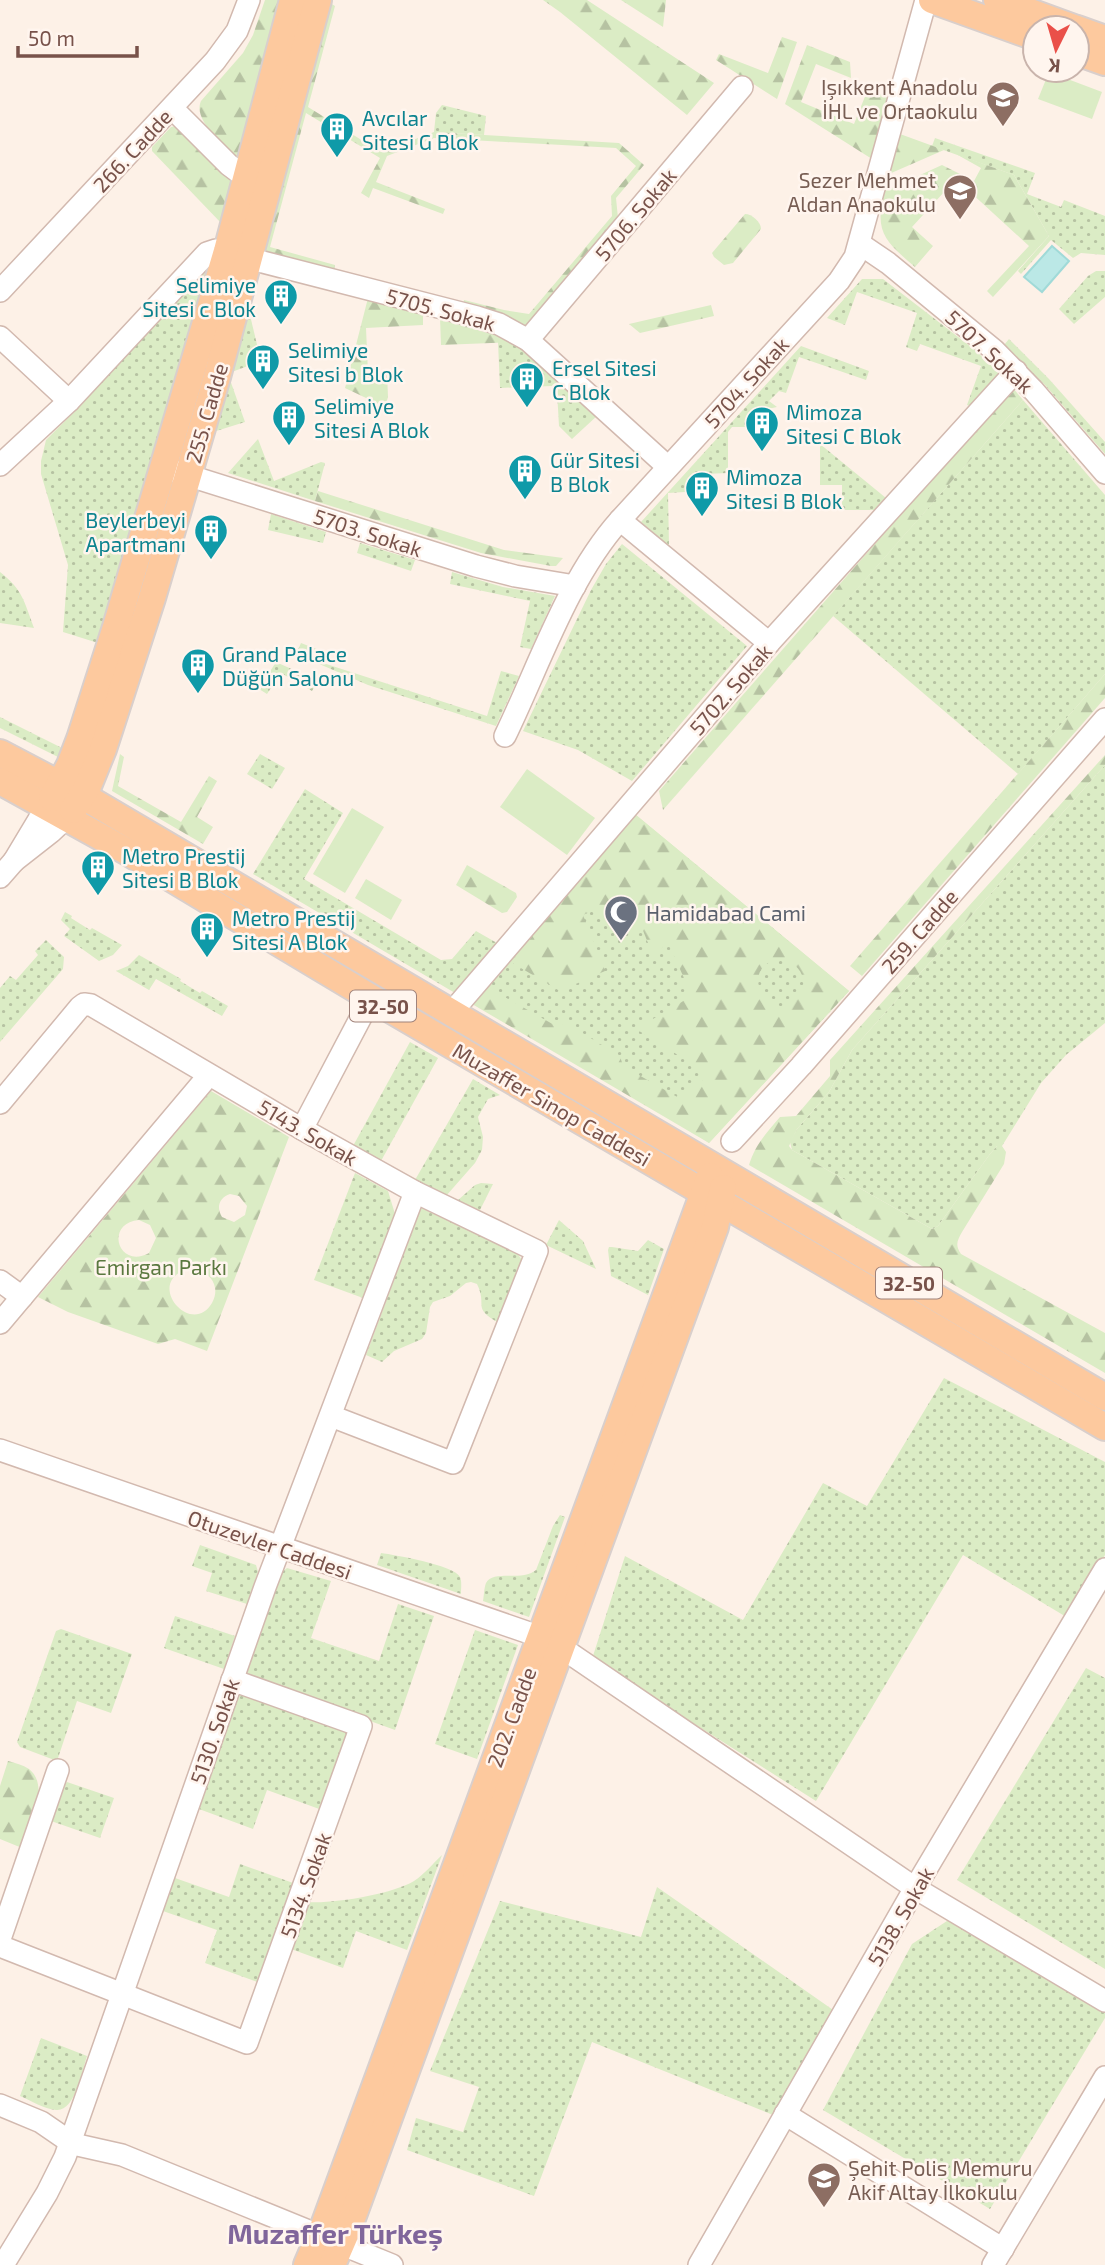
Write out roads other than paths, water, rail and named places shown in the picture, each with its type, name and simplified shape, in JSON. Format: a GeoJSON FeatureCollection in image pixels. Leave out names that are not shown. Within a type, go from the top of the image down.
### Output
{"type":"FeatureCollection","features":[{"type":"Feature","properties":{"kind":"main road","name":"255. Cadde"},"geometry":{"type":"LineString","coordinates":[[258,179],[293,0]]}},
{"type":"Feature","properties":{"kind":"main road","name":"255. Cadde"},"geometry":{"type":"LineString","coordinates":[[64,801],[98,761],[116,711],[176,471],[258,179],[318,0]]}},
{"type":"Feature","properties":{"kind":"main road"},"geometry":{"type":"LineString","coordinates":[[932,0],[1021,32]]}},
{"type":"Feature","properties":{"kind":"main road"},"geometry":{"type":"LineString","coordinates":[[997,0],[1035,14]]}},
{"type":"Feature","properties":{"kind":"main road","name":"Muzaffer Sinop Caddesi"},"geometry":{"type":"LineString","coordinates":[[0,753],[64,801],[371,998],[1105,1427]]}},
{"type":"Feature","properties":{"kind":"main road","name":"Muzaffer Sinop Caddesi"},"geometry":{"type":"LineString","coordinates":[[0,781],[64,801],[452,1013],[1105,1397]]}},
{"type":"Feature","properties":{"kind":"main road","name":"202. Cadde"},"geometry":{"type":"LineString","coordinates":[[307,2265],[331,2249],[552,1642],[715,1227],[712,1198],[719,1172]]}},
{"type":"Feature","properties":{"kind":"street","name":"266. Cadde"},"geometry":{"type":"LineString","coordinates":[[0,291],[222,53],[237,31],[249,0]]}},
{"type":"Feature","properties":{"kind":"street","name":"5704. Sokak"},"geometry":{"type":"LineString","coordinates":[[505,736],[592,554],[839,281],[851,263],[860,244],[926,0]]}},
{"type":"Feature","properties":{"kind":"street","name":"5706. Sokak"},"geometry":{"type":"LineString","coordinates":[[528,340],[742,87]]}},
{"type":"Feature","properties":{"kind":"street"},"geometry":{"type":"LineString","coordinates":[[172,108],[229,165],[258,179]]}},
{"type":"Feature","properties":{"kind":"street","name":"5707. Sokak"},"geometry":{"type":"LineString","coordinates":[[860,244],[888,263],[994,350],[1016,371],[1105,473]]}},
{"type":"Feature","properties":{"kind":"street"},"geometry":{"type":"LineString","coordinates":[[0,465],[69,401],[207,253],[216,250],[238,254]]}},
{"type":"Feature","properties":{"kind":"street","name":"5705. Sokak"},"geometry":{"type":"LineString","coordinates":[[238,254],[499,324],[528,340],[668,467]]}},
{"type":"Feature","properties":{"kind":"street"},"geometry":{"type":"LineString","coordinates":[[0,337],[69,401]]}},
{"type":"Feature","properties":{"kind":"street","name":"5702. Sokak"},"geometry":{"type":"LineString","coordinates":[[452,1013],[769,643],[1016,371]]}},
{"type":"Feature","properties":{"kind":"street","name":"5703. Sokak"},"geometry":{"type":"LineString","coordinates":[[176,471],[476,566],[524,578],[575,586]]}},
{"type":"Feature","properties":{"kind":"street"},"geometry":{"type":"LineString","coordinates":[[620,520],[769,643]]}},
{"type":"Feature","properties":{"kind":"street","name":"259. Cadde"},"geometry":{"type":"LineString","coordinates":[[719,1172],[718,1158],[732,1141],[1105,719]]}},
{"type":"Feature","properties":{"kind":"street"},"geometry":{"type":"LineString","coordinates":[[0,877],[64,801]]}},
{"type":"Feature","properties":{"kind":"street"},"geometry":{"type":"LineString","coordinates":[[302,1129],[371,998]]}},
{"type":"Feature","properties":{"kind":"street","name":"5143. Sokak"},"geometry":{"type":"LineString","coordinates":[[0,1103],[84,1004],[94,1006],[302,1129],[415,1192],[537,1251],[453,1463],[331,1416]]}},
{"type":"Feature","properties":{"kind":"street"},"geometry":{"type":"LineString","coordinates":[[0,1323],[209,1074]]}},
{"type":"Feature","properties":{"kind":"street","name":"5130. Sokak"},"geometry":{"type":"LineString","coordinates":[[3,2265],[47,2193],[73,2134],[232,1680],[415,1192]]}},
{"type":"Feature","properties":{"kind":"street"},"geometry":{"type":"LineString","coordinates":[[0,1281],[22,1297]]}},
{"type":"Feature","properties":{"kind":"street","name":"Otuzevler Caddesi"},"geometry":{"type":"LineString","coordinates":[[0,1450],[552,1642],[915,1888],[1105,2001]]}},
{"type":"Feature","properties":{"kind":"street","name":"5138. Sokak"},"geometry":{"type":"LineString","coordinates":[[699,2265],[915,1888],[1105,1569]]}},
{"type":"Feature","properties":{"kind":"street","name":"5134. Sokak"},"geometry":{"type":"LineString","coordinates":[[122,1995],[247,2043],[361,1726],[232,1680]]}},
{"type":"Feature","properties":{"kind":"street"},"geometry":{"type":"LineString","coordinates":[[0,1939],[6,1901],[58,1770]]}},
{"type":"Feature","properties":{"kind":"street"},"geometry":{"type":"LineString","coordinates":[[0,1946],[122,1995]]}},
{"type":"Feature","properties":{"kind":"street"},"geometry":{"type":"LineString","coordinates":[[785,2114],[998,2257],[1105,2077]]}},
{"type":"Feature","properties":{"kind":"street"},"geometry":{"type":"LineString","coordinates":[[0,2105],[73,2134],[96,2135],[122,2155],[331,2249],[392,2265]]}},
{"type":"Feature","properties":{"kind":"water"},"geometry":{"type":"Polygon","coordinates":[[[1052,246],[1069,261],[1042,292],[1024,277],[1052,246]]]}},
{"type":"Feature","properties":{"kind":"place","name":"Işıkkent Anadolu İHL ve Ortaokulu"},"geometry":{"type":"Point","coordinates":[1003,128]}},
{"type":"Feature","properties":{"kind":"place","name":"Avcılar Sitesi G Blok"},"geometry":{"type":"Point","coordinates":[337,159]}},
{"type":"Feature","properties":{"kind":"place","name":"Sezer Mehmet Aldan Anaokulu"},"geometry":{"type":"Point","coordinates":[960,221]}},
{"type":"Feature","properties":{"kind":"place","name":"Selimiye Sitesi c Blok"},"geometry":{"type":"Point","coordinates":[281,326]}},
{"type":"Feature","properties":{"kind":"place","name":"Selimiye Sitesi b Blok"},"geometry":{"type":"Point","coordinates":[263,391]}},
{"type":"Feature","properties":{"kind":"place","name":"Ersel Sitesi C Blok"},"geometry":{"type":"Point","coordinates":[527,409]}},
{"type":"Feature","properties":{"kind":"place","name":"Selimiye Sitesi A Blok"},"geometry":{"type":"Point","coordinates":[289,447]}},
{"type":"Feature","properties":{"kind":"place","name":"Mimoza Sitesi C Blok"},"geometry":{"type":"Point","coordinates":[762,453]}},
{"type":"Feature","properties":{"kind":"place","name":"Gür Sitesi B Blok"},"geometry":{"type":"Point","coordinates":[525,501]}},
{"type":"Feature","properties":{"kind":"place","name":"Mimoza Sitesi B Blok"},"geometry":{"type":"Point","coordinates":[702,518]}},
{"type":"Feature","properties":{"kind":"place","name":"Beylerbeyi Apartmanı"},"geometry":{"type":"Point","coordinates":[211,561]}},
{"type":"Feature","properties":{"kind":"place","name":"Grand Palace Düğün Salonu"},"geometry":{"type":"Point","coordinates":[198,695]}},
{"type":"Feature","properties":{"kind":"place","name":"Metro Prestij Sitesi B Blok"},"geometry":{"type":"Point","coordinates":[98,897]}},
{"type":"Feature","properties":{"kind":"place","name":"Hamidabad Cami"},"geometry":{"type":"Point","coordinates":[621,942]}},
{"type":"Feature","properties":{"kind":"place","name":"Metro Prestij Sitesi A Blok"},"geometry":{"type":"Point","coordinates":[207,959]}},
{"type":"Feature","properties":{"kind":"place","name":"Şehit Polis Memuru Akif Altay İlkokulu"},"geometry":{"type":"Point","coordinates":[824,2209]}},
{"type":"Feature","properties":{"kind":"district","name":"Muzaffer Türkeş"},"geometry":{"type":"Point","coordinates":[335,2233]}},
{"type":"Feature","properties":{"kind":"park label","name":"Emirgan Parkı"},"geometry":{"type":"Point","coordinates":[161,1266]}}]}
